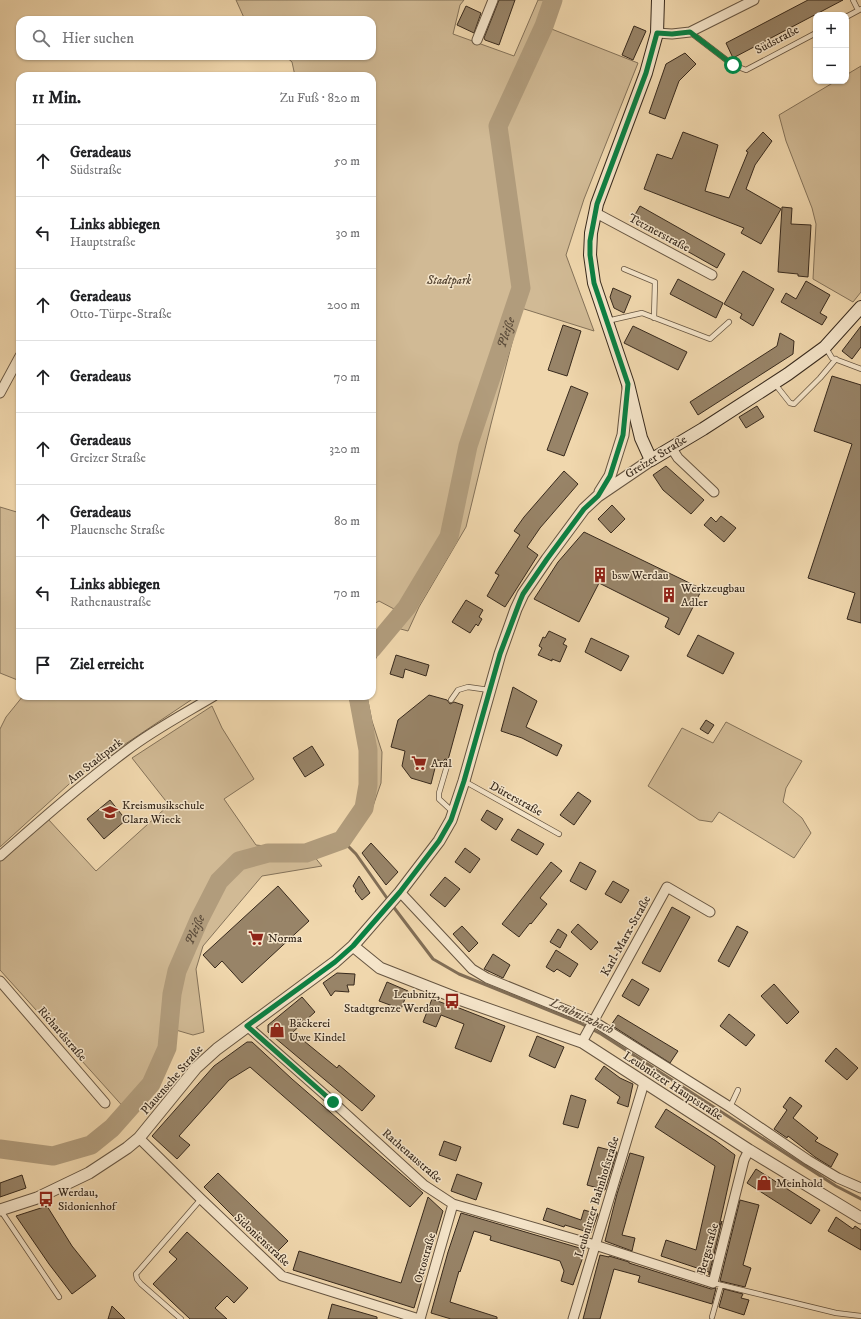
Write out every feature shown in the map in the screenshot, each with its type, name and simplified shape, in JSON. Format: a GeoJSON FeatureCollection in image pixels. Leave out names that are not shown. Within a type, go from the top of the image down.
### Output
{"type":"FeatureCollection","features":[{"type":"Feature","properties":{"kind":"main road"},"geometry":{"type":"LineString","coordinates":[[650,460],[641,438],[628,384],[594,283],[590,255],[597,204],[646,73],[657,33],[658,0]]}},
{"type":"Feature","properties":{"kind":"main road","name":"Greizer Straße"},"geometry":{"type":"LineString","coordinates":[[650,460],[703,429],[774,383],[825,347],[861,307]]}},
{"type":"Feature","properties":{"kind":"street"},"geometry":{"type":"LineString","coordinates":[[477,40],[493,0]]}},
{"type":"Feature","properties":{"kind":"street"},"geometry":{"type":"LineString","coordinates":[[657,33],[672,34],[690,32],[754,0]]}},
{"type":"Feature","properties":{"kind":"street","name":"Tetznerstraße"},"geometry":{"type":"LineString","coordinates":[[596,213],[712,275]]}},
{"type":"Feature","properties":{"kind":"street"},"geometry":{"type":"LineString","coordinates":[[0,393],[16,363]]}},
{"type":"Feature","properties":{"kind":"street"},"geometry":{"type":"LineString","coordinates":[[598,496],[610,476],[623,435],[628,384]]}},
{"type":"Feature","properties":{"kind":"street"},"geometry":{"type":"LineString","coordinates":[[671,448],[678,458],[714,492]]}},
{"type":"Feature","properties":{"kind":"street","name":"Greizer Straße"},"geometry":{"type":"LineString","coordinates":[[353,946],[398,894],[439,841],[451,820],[464,781],[500,654],[523,594],[584,509],[598,496],[650,460]]}},
{"type":"Feature","properties":{"kind":"street","name":"Am Stadtpark"},"geometry":{"type":"LineString","coordinates":[[0,856],[126,751],[207,700]]}},
{"type":"Feature","properties":{"kind":"street","name":"Karl-Marx-Straße"},"geometry":{"type":"LineString","coordinates":[[588,1030],[667,887],[710,912]]}},
{"type":"Feature","properties":{"kind":"street","name":"Leubnitzer Hauptstraße"},"geometry":{"type":"LineString","coordinates":[[398,894],[472,969],[730,1107],[808,1160],[838,1178],[861,1188]]}},
{"type":"Feature","properties":{"kind":"street","name":"Leubnitzer Hauptstraße"},"geometry":{"type":"LineString","coordinates":[[353,946],[380,968],[459,999],[588,1030],[644,1083],[749,1150],[861,1218]]}},
{"type":"Feature","properties":{"kind":"street","name":"Plauensche Straße"},"geometry":{"type":"LineString","coordinates":[[0,1210],[37,1198],[89,1173],[112,1159],[139,1138],[196,1068],[217,1049],[335,962],[353,946]]}},
{"type":"Feature","properties":{"kind":"street","name":"Richardstraße"},"geometry":{"type":"LineString","coordinates":[[0,981],[105,1103]]}},
{"type":"Feature","properties":{"kind":"street","name":"Rathenaustraße"},"geometry":{"type":"LineString","coordinates":[[247,1026],[424,1185],[452,1204],[595,1246]]}},
{"type":"Feature","properties":{"kind":"street","name":"Leubnitzer Bahnhofstraße"},"geometry":{"type":"LineString","coordinates":[[573,1319],[644,1083]]}},
{"type":"Feature","properties":{"kind":"street","name":"Sidonienstraße"},"geometry":{"type":"LineString","coordinates":[[139,1138],[200,1199],[282,1276],[420,1319]]}},
{"type":"Feature","properties":{"kind":"street","name":"Bergstraße"},"geometry":{"type":"LineString","coordinates":[[595,1246],[717,1284],[744,1160],[749,1150]]}},
{"type":"Feature","properties":{"kind":"street","name":"Ottostraße"},"geometry":{"type":"LineString","coordinates":[[420,1319],[452,1204]]}},
{"type":"Feature","properties":{"kind":"lane"},"geometry":{"type":"LineString","coordinates":[[849,15],[860,9],[853,0]]}},
{"type":"Feature","properties":{"kind":"lane","name":"Südstraße"},"geometry":{"type":"LineString","coordinates":[[690,32],[733,65],[746,70],[813,34]]}},
{"type":"Feature","properties":{"kind":"lane"},"geometry":{"type":"LineString","coordinates":[[624,269],[655,282],[654,318]]}},
{"type":"Feature","properties":{"kind":"lane"},"geometry":{"type":"LineString","coordinates":[[607,321],[642,313],[710,339],[729,322]]}},
{"type":"Feature","properties":{"kind":"lane"},"geometry":{"type":"LineString","coordinates":[[825,347],[832,358],[861,369]]}},
{"type":"Feature","properties":{"kind":"lane"},"geometry":{"type":"LineString","coordinates":[[774,383],[790,403],[794,404],[816,383],[836,359]]}},
{"type":"Feature","properties":{"kind":"lane"},"geometry":{"type":"LineString","coordinates":[[452,700],[458,690],[468,687],[489,690]]}},
{"type":"Feature","properties":{"kind":"lane"},"geometry":{"type":"LineString","coordinates":[[446,763],[447,766],[438,793],[439,800],[454,812]]}},
{"type":"Feature","properties":{"kind":"lane","name":"Dürerstraße"},"geometry":{"type":"LineString","coordinates":[[464,781],[559,834]]}},
{"type":"Feature","properties":{"kind":"lane"},"geometry":{"type":"LineString","coordinates":[[730,1107],[738,1090]]}},
{"type":"Feature","properties":{"kind":"lane"},"geometry":{"type":"LineString","coordinates":[[181,1319],[141,1284],[136,1274],[200,1199]]}},
{"type":"Feature","properties":{"kind":"lane"},"geometry":{"type":"LineString","coordinates":[[0,1210],[59,1297]]}},
{"type":"Feature","properties":{"kind":"lane"},"geometry":{"type":"LineString","coordinates":[[712,1317],[717,1284],[836,1313],[861,1316]]}},
{"type":"Feature","properties":{"kind":"green space","name":"Stadtpark"},"geometry":{"type":"Polygon","coordinates":[[[236,0],[464,0],[460,5],[453,34],[514,56],[538,0],[561,0],[549,28],[638,63],[584,199],[566,255],[594,331],[521,308],[466,527],[419,607],[408,631],[397,628],[380,649],[376,658],[376,635],[390,619],[394,609],[379,601],[376,603],[376,72],[294,72],[292,62],[290,60],[376,60],[376,16],[243,16],[236,0]]]}},
{"type":"Feature","properties":{"kind":"green space"},"geometry":{"type":"Polygon","coordinates":[[[861,66],[861,292],[853,302],[813,279],[816,224],[812,208],[786,141],[779,115],[831,84],[849,84],[849,73],[861,66]]]}},
{"type":"Feature","properties":{"kind":"green space"},"geometry":{"type":"Polygon","coordinates":[[[0,507],[16,512],[16,679],[0,673],[0,507]]]}},
{"type":"Feature","properties":{"kind":"green space"},"geometry":{"type":"Polygon","coordinates":[[[20,700],[191,700],[79,775],[0,847],[0,729],[6,717],[20,700]]]}},
{"type":"Feature","properties":{"kind":"green space"},"geometry":{"type":"Polygon","coordinates":[[[350,700],[368,700],[372,721],[382,752],[381,783],[371,812],[349,843],[313,855],[322,866],[262,876],[203,946],[196,969],[204,1032],[193,1035],[169,1028],[167,1048],[151,1084],[127,1111],[0,970],[0,856],[48,819],[96,871],[169,805],[132,758],[212,706],[222,728],[254,779],[224,799],[256,845],[293,849],[316,845],[341,832],[356,810],[362,792],[363,761],[350,700]]]}},
{"type":"Feature","properties":{"kind":"green space"},"geometry":{"type":"Polygon","coordinates":[[[726,722],[802,761],[786,788],[783,802],[802,818],[811,833],[794,858],[719,812],[712,822],[699,820],[648,786],[682,728],[713,743],[726,722]]]}},
{"type":"Feature","properties":{"kind":"building"},"geometry":{"type":"Polygon","coordinates":[[[499,0],[515,0],[499,45],[485,40],[484,38],[499,0]]]}},
{"type":"Feature","properties":{"kind":"building"},"geometry":{"type":"Polygon","coordinates":[[[808,0],[843,0],[820,12],[813,12],[813,16],[733,58],[726,43],[808,0]]]}},
{"type":"Feature","properties":{"kind":"building"},"geometry":{"type":"Polygon","coordinates":[[[466,6],[481,13],[474,33],[457,25],[466,6]]]}},
{"type":"Feature","properties":{"kind":"building"},"geometry":{"type":"Polygon","coordinates":[[[634,26],[646,31],[633,60],[622,55],[634,26]]]}},
{"type":"Feature","properties":{"kind":"building"},"geometry":{"type":"Polygon","coordinates":[[[685,53],[696,64],[679,81],[665,119],[649,113],[666,64],[685,53]]]}},
{"type":"Feature","properties":{"kind":"building"},"geometry":{"type":"Polygon","coordinates":[[[683,132],[718,145],[705,191],[729,198],[748,152],[746,151],[763,132],[772,141],[755,165],[746,189],[781,209],[761,244],[741,233],[744,228],[644,189],[657,154],[672,159],[683,132]]]}},
{"type":"Feature","properties":{"kind":"building"},"geometry":{"type":"Polygon","coordinates":[[[640,206],[725,254],[717,268],[632,220],[640,206]]]}},
{"type":"Feature","properties":{"kind":"building"},"geometry":{"type":"Polygon","coordinates":[[[782,207],[792,208],[791,224],[811,225],[808,277],[798,276],[798,274],[778,272],[782,207]]]}},
{"type":"Feature","properties":{"kind":"building"},"geometry":{"type":"Polygon","coordinates":[[[743,271],[774,289],[753,326],[740,318],[742,314],[724,304],[743,271]]]}},
{"type":"Feature","properties":{"kind":"building"},"geometry":{"type":"Polygon","coordinates":[[[678,279],[723,303],[716,318],[670,294],[678,279]]]}},
{"type":"Feature","properties":{"kind":"building"},"geometry":{"type":"Polygon","coordinates":[[[806,281],[830,295],[820,313],[827,317],[822,325],[781,302],[786,293],[796,299],[806,281]]]}},
{"type":"Feature","properties":{"kind":"building"},"geometry":{"type":"Polygon","coordinates":[[[613,288],[631,296],[624,313],[614,308],[610,297],[613,288]]]}},
{"type":"Feature","properties":{"kind":"building"},"geometry":{"type":"Polygon","coordinates":[[[563,325],[581,331],[567,376],[548,370],[563,325]]]}},
{"type":"Feature","properties":{"kind":"building"},"geometry":{"type":"Polygon","coordinates":[[[633,326],[687,352],[678,370],[624,343],[633,326]]]}},
{"type":"Feature","properties":{"kind":"building"},"geometry":{"type":"Polygon","coordinates":[[[861,326],[861,347],[852,359],[842,351],[861,326]]]}},
{"type":"Feature","properties":{"kind":"building"},"geometry":{"type":"Polygon","coordinates":[[[780,333],[794,341],[793,354],[698,415],[690,402],[777,346],[780,333]]]}},
{"type":"Feature","properties":{"kind":"building"},"geometry":{"type":"Polygon","coordinates":[[[832,376],[861,385],[861,623],[847,619],[855,593],[808,578],[852,444],[814,431],[832,376]]]}},
{"type":"Feature","properties":{"kind":"building"},"geometry":{"type":"Polygon","coordinates":[[[571,386],[588,393],[564,456],[547,450],[571,386]]]}},
{"type":"Feature","properties":{"kind":"building"},"geometry":{"type":"Polygon","coordinates":[[[757,406],[764,417],[746,428],[739,417],[757,406]]]}},
{"type":"Feature","properties":{"kind":"building"},"geometry":{"type":"Polygon","coordinates":[[[666,466],[704,500],[691,514],[663,490],[653,475],[666,466]]]}},
{"type":"Feature","properties":{"kind":"building"},"geometry":{"type":"Polygon","coordinates":[[[564,471],[578,484],[540,528],[527,547],[538,555],[505,607],[487,596],[499,575],[495,573],[520,535],[514,531],[524,517],[564,471]]]}},
{"type":"Feature","properties":{"kind":"building"},"geometry":{"type":"Polygon","coordinates":[[[612,505],[625,519],[611,533],[598,519],[612,505]]]}},
{"type":"Feature","properties":{"kind":"building"},"geometry":{"type":"Polygon","coordinates":[[[721,516],[736,528],[724,542],[704,525],[711,517],[716,522],[721,516]]]}},
{"type":"Feature","properties":{"kind":"building","name":"bsw Werdau"},"geometry":{"type":"Polygon","coordinates":[[[584,532],[702,589],[679,635],[665,627],[669,618],[599,583],[579,622],[534,599],[558,562],[584,532]]]}},
{"type":"Feature","properties":{"kind":"building"},"geometry":{"type":"Polygon","coordinates":[[[466,600],[483,610],[479,617],[482,619],[478,626],[476,624],[470,633],[452,622],[466,600]]]}},
{"type":"Feature","properties":{"kind":"building"},"geometry":{"type":"Polygon","coordinates":[[[549,631],[566,639],[563,644],[567,646],[560,662],[552,659],[552,661],[538,655],[542,648],[539,646],[543,637],[545,638],[549,631]]]}},
{"type":"Feature","properties":{"kind":"building"},"geometry":{"type":"Polygon","coordinates":[[[698,635],[734,653],[723,674],[687,656],[698,635]]]}},
{"type":"Feature","properties":{"kind":"building"},"geometry":{"type":"Polygon","coordinates":[[[591,638],[629,656],[621,671],[585,652],[591,638]]]}},
{"type":"Feature","properties":{"kind":"building"},"geometry":{"type":"Polygon","coordinates":[[[396,655],[429,665],[426,676],[405,669],[403,678],[390,674],[396,655]]]}},
{"type":"Feature","properties":{"kind":"building"},"geometry":{"type":"Polygon","coordinates":[[[513,687],[537,701],[526,727],[562,745],[557,756],[522,738],[501,731],[513,687]]]}},
{"type":"Feature","properties":{"kind":"building"},"geometry":{"type":"Polygon","coordinates":[[[429,695],[447,700],[450,704],[454,702],[463,705],[448,760],[437,760],[431,784],[411,778],[402,766],[405,751],[391,747],[398,720],[429,695]]]}},
{"type":"Feature","properties":{"kind":"building"},"geometry":{"type":"Polygon","coordinates":[[[706,720],[714,725],[708,734],[700,729],[706,720]]]}},
{"type":"Feature","properties":{"kind":"building"},"geometry":{"type":"Polygon","coordinates":[[[312,746],[324,765],[305,777],[293,758],[312,746]]]}},
{"type":"Feature","properties":{"kind":"building"},"geometry":{"type":"Polygon","coordinates":[[[578,792],[591,801],[574,825],[560,815],[578,792]]]}},
{"type":"Feature","properties":{"kind":"building"},"geometry":{"type":"Polygon","coordinates":[[[110,800],[126,820],[104,839],[87,819],[110,800]]]}},
{"type":"Feature","properties":{"kind":"building"},"geometry":{"type":"Polygon","coordinates":[[[487,810],[503,819],[496,830],[481,820],[487,810]]]}},
{"type":"Feature","properties":{"kind":"building"},"geometry":{"type":"Polygon","coordinates":[[[518,829],[544,844],[537,855],[511,840],[518,829]]]}},
{"type":"Feature","properties":{"kind":"building"},"geometry":{"type":"Polygon","coordinates":[[[371,843],[398,872],[386,885],[362,853],[371,843]]]}},
{"type":"Feature","properties":{"kind":"building"},"geometry":{"type":"Polygon","coordinates":[[[465,848],[480,859],[470,873],[455,862],[465,848]]]}},
{"type":"Feature","properties":{"kind":"building"},"geometry":{"type":"Polygon","coordinates":[[[551,862],[562,871],[540,898],[547,904],[519,937],[502,924],[551,862]]]}},
{"type":"Feature","properties":{"kind":"building"},"geometry":{"type":"Polygon","coordinates":[[[580,862],[596,871],[586,890],[570,881],[580,862]]]}},
{"type":"Feature","properties":{"kind":"building"},"geometry":{"type":"Polygon","coordinates":[[[359,876],[370,893],[362,900],[353,886],[359,876]]]}},
{"type":"Feature","properties":{"kind":"building"},"geometry":{"type":"Polygon","coordinates":[[[445,877],[460,889],[445,907],[430,895],[445,877]]]}},
{"type":"Feature","properties":{"kind":"building"},"geometry":{"type":"Polygon","coordinates":[[[613,881],[629,890],[621,903],[605,894],[613,881]]]}},
{"type":"Feature","properties":{"kind":"building","name":"Norma"},"geometry":{"type":"Polygon","coordinates":[[[278,886],[309,921],[242,983],[222,961],[215,968],[203,955],[278,886]]]}},
{"type":"Feature","properties":{"kind":"building"},"geometry":{"type":"Polygon","coordinates":[[[672,907],[690,917],[660,972],[642,963],[672,907]]]}},
{"type":"Feature","properties":{"kind":"building"},"geometry":{"type":"Polygon","coordinates":[[[578,924],[598,942],[591,950],[571,932],[578,924]]]}},
{"type":"Feature","properties":{"kind":"building"},"geometry":{"type":"Polygon","coordinates":[[[462,926],[478,943],[469,952],[453,934],[462,926]]]}},
{"type":"Feature","properties":{"kind":"building"},"geometry":{"type":"Polygon","coordinates":[[[737,926],[748,932],[729,967],[718,961],[737,926]]]}},
{"type":"Feature","properties":{"kind":"building"},"geometry":{"type":"Polygon","coordinates":[[[558,929],[567,935],[560,948],[550,942],[558,929]]]}},
{"type":"Feature","properties":{"kind":"building"},"geometry":{"type":"Polygon","coordinates":[[[556,950],[578,964],[570,977],[557,969],[554,972],[546,967],[556,950]]]}},
{"type":"Feature","properties":{"kind":"building"},"geometry":{"type":"Polygon","coordinates":[[[493,954],[510,965],[503,978],[484,969],[493,954]]]}},
{"type":"Feature","properties":{"kind":"building"},"geometry":{"type":"Polygon","coordinates":[[[337,973],[355,974],[354,985],[347,985],[349,992],[335,991],[331,996],[323,983],[337,973]]]}},
{"type":"Feature","properties":{"kind":"building"},"geometry":{"type":"Polygon","coordinates":[[[632,979],[649,989],[639,1006],[622,996],[632,979]]]}},
{"type":"Feature","properties":{"kind":"building"},"geometry":{"type":"Polygon","coordinates":[[[387,982],[408,991],[401,1009],[379,1001],[387,982]]]}},
{"type":"Feature","properties":{"kind":"building"},"geometry":{"type":"Polygon","coordinates":[[[774,984],[799,1012],[787,1024],[761,996],[774,984]]]}},
{"type":"Feature","properties":{"kind":"building"},"geometry":{"type":"Polygon","coordinates":[[[302,997],[315,1012],[293,1032],[337,1068],[339,1065],[375,1096],[362,1111],[268,1032],[268,1025],[302,997]]]}},
{"type":"Feature","properties":{"kind":"building"},"geometry":{"type":"Polygon","coordinates":[[[432,999],[505,1026],[491,1062],[455,1048],[464,1024],[441,1015],[436,1027],[423,1022],[432,999]]]}},
{"type":"Feature","properties":{"kind":"building"},"geometry":{"type":"Polygon","coordinates":[[[729,1014],[755,1035],[746,1046],[720,1026],[729,1014]]]}},
{"type":"Feature","properties":{"kind":"building"},"geometry":{"type":"Polygon","coordinates":[[[618,1015],[678,1051],[670,1063],[611,1025],[618,1015]]]}},
{"type":"Feature","properties":{"kind":"building"},"geometry":{"type":"Polygon","coordinates":[[[537,1036],[564,1047],[555,1068],[529,1056],[537,1036]]]}},
{"type":"Feature","properties":{"kind":"building"},"geometry":{"type":"Polygon","coordinates":[[[247,1042],[252,1042],[292,1079],[423,1193],[410,1207],[250,1067],[229,1080],[179,1136],[190,1145],[177,1159],[152,1136],[214,1066],[247,1042]]]}},
{"type":"Feature","properties":{"kind":"building"},"geometry":{"type":"Polygon","coordinates":[[[836,1048],[858,1068],[847,1080],[825,1061],[836,1048]]]}},
{"type":"Feature","properties":{"kind":"building"},"geometry":{"type":"Polygon","coordinates":[[[604,1066],[620,1078],[633,1084],[628,1107],[617,1103],[620,1097],[595,1079],[604,1066]]]}},
{"type":"Feature","properties":{"kind":"building"},"geometry":{"type":"Polygon","coordinates":[[[571,1095],[586,1100],[578,1128],[563,1124],[571,1095]]]}},
{"type":"Feature","properties":{"kind":"building"},"geometry":{"type":"Polygon","coordinates":[[[790,1097],[802,1106],[793,1118],[818,1138],[815,1141],[838,1154],[831,1167],[815,1157],[788,1136],[787,1138],[774,1129],[787,1110],[783,1107],[790,1097]]]}},
{"type":"Feature","properties":{"kind":"building"},"geometry":{"type":"Polygon","coordinates":[[[666,1109],[735,1155],[719,1227],[722,1221],[709,1275],[709,1272],[661,1256],[666,1240],[696,1250],[715,1166],[655,1127],[666,1109]]]}},
{"type":"Feature","properties":{"kind":"building"},"geometry":{"type":"Polygon","coordinates":[[[444,1141],[461,1147],[456,1161],[439,1155],[444,1141]]]}},
{"type":"Feature","properties":{"kind":"building"},"geometry":{"type":"Polygon","coordinates":[[[598,1147],[617,1152],[605,1190],[587,1185],[598,1147]]]}},
{"type":"Feature","properties":{"kind":"building"},"geometry":{"type":"Polygon","coordinates":[[[630,1153],[644,1157],[622,1235],[635,1238],[632,1251],[605,1241],[617,1194],[630,1153]]]}},
{"type":"Feature","properties":{"kind":"building"},"geometry":{"type":"Polygon","coordinates":[[[756,1169],[820,1210],[811,1224],[747,1183],[756,1169]]]}},
{"type":"Feature","properties":{"kind":"building"},"geometry":{"type":"Polygon","coordinates":[[[218,1173],[288,1241],[273,1256],[204,1187],[218,1173]]]}},
{"type":"Feature","properties":{"kind":"building"},"geometry":{"type":"Polygon","coordinates":[[[457,1174],[482,1183],[476,1200],[451,1191],[457,1174]]]}},
{"type":"Feature","properties":{"kind":"building"},"geometry":{"type":"Polygon","coordinates":[[[22,1175],[26,1188],[0,1197],[0,1183],[22,1175]]]}},
{"type":"Feature","properties":{"kind":"building"},"geometry":{"type":"Polygon","coordinates":[[[428,1197],[443,1211],[414,1308],[293,1270],[299,1251],[401,1283],[428,1197]]]}},
{"type":"Feature","properties":{"kind":"building"},"geometry":{"type":"Polygon","coordinates":[[[740,1200],[759,1205],[743,1265],[751,1268],[745,1287],[720,1281],[740,1200]]]}},
{"type":"Feature","properties":{"kind":"building"},"geometry":{"type":"Polygon","coordinates":[[[47,1206],[72,1246],[96,1276],[72,1294],[16,1216],[47,1206]]]}},
{"type":"Feature","properties":{"kind":"building"},"geometry":{"type":"Polygon","coordinates":[[[547,1208],[581,1220],[584,1210],[598,1214],[591,1233],[565,1225],[564,1227],[543,1220],[547,1208]]]}},
{"type":"Feature","properties":{"kind":"building"},"geometry":{"type":"Polygon","coordinates":[[[461,1213],[583,1249],[584,1254],[573,1285],[561,1281],[564,1271],[560,1261],[490,1240],[491,1236],[474,1231],[460,1272],[459,1271],[450,1302],[497,1317],[497,1319],[451,1319],[431,1313],[448,1252],[461,1213]]]}},
{"type":"Feature","properties":{"kind":"building"},"geometry":{"type":"Polygon","coordinates":[[[836,1217],[853,1229],[855,1226],[861,1230],[861,1250],[828,1231],[836,1217]]]}},
{"type":"Feature","properties":{"kind":"building"},"geometry":{"type":"Polygon","coordinates":[[[187,1232],[248,1288],[234,1303],[227,1296],[215,1308],[227,1319],[190,1319],[153,1284],[177,1259],[169,1252],[187,1232]]]}},
{"type":"Feature","properties":{"kind":"building"},"geometry":{"type":"Polygon","coordinates":[[[600,1255],[629,1262],[711,1289],[716,1288],[712,1304],[638,1282],[640,1276],[614,1269],[600,1319],[583,1319],[600,1255]]]}},
{"type":"Feature","properties":{"kind":"building"},"geometry":{"type":"Polygon","coordinates":[[[724,1289],[743,1294],[741,1298],[749,1300],[744,1315],[719,1307],[724,1289]]]}},
{"type":"Feature","properties":{"kind":"building"},"geometry":{"type":"Polygon","coordinates":[[[332,1304],[377,1317],[377,1319],[328,1319],[332,1304]]]}},
{"type":"Feature","properties":{"kind":"building"},"geometry":{"type":"Polygon","coordinates":[[[112,1306],[125,1319],[108,1319],[112,1306]]]}},
{"type":"Feature","properties":{"kind":"waterway","name":"Pleiße"},"geometry":{"type":"LineString","coordinates":[[376,644],[407,607],[449,537],[468,446],[521,288],[498,126],[544,26],[553,0]]}},
{"type":"Feature","properties":{"kind":"waterway","name":"Pleiße"},"geometry":{"type":"LineString","coordinates":[[0,1149],[53,1156],[91,1145],[112,1128],[151,1084],[167,1048],[172,994],[177,971],[199,920],[219,881],[239,861],[268,853],[306,853],[342,840],[364,808],[368,785],[368,750],[359,700]]}},
{"type":"Feature","properties":{"kind":"waterway","name":"Leubnitzbach"},"geometry":{"type":"LineString","coordinates":[[342,840],[356,854],[389,901]]}},
{"type":"Feature","properties":{"kind":"waterway","name":"Leubnitzbach"},"geometry":{"type":"LineString","coordinates":[[392,905],[433,959],[459,974],[580,1023],[601,1034],[836,1186],[861,1199]]}},
{"type":"Feature","properties":{"kind":"place","name":"bsw Werdau"},"geometry":{"type":"Point","coordinates":[600,575]}},
{"type":"Feature","properties":{"kind":"place","name":"Werkzeugbau Adler"},"geometry":{"type":"Point","coordinates":[669,595]}},
{"type":"Feature","properties":{"kind":"place","name":"Aral"},"geometry":{"type":"Point","coordinates":[419,763]}},
{"type":"Feature","properties":{"kind":"place","name":"Kreismusikschule Clara Wieck"},"geometry":{"type":"Point","coordinates":[110,812]}},
{"type":"Feature","properties":{"kind":"place","name":"Norma"},"geometry":{"type":"Point","coordinates":[256,938]}},
{"type":"Feature","properties":{"kind":"place","name":"Leubnitz, Stadtgrenze Werdau"},"geometry":{"type":"Point","coordinates":[452,1001]}},
{"type":"Feature","properties":{"kind":"place","name":"Bäckerei Uwe Kindel"},"geometry":{"type":"Point","coordinates":[277,1030]}},
{"type":"Feature","properties":{"kind":"place","name":"Meinhold"},"geometry":{"type":"Point","coordinates":[764,1183]}},
{"type":"Feature","properties":{"kind":"place","name":"Werdau, Sidonienhof"},"geometry":{"type":"Point","coordinates":[46,1199]}},
{"type":"Feature","properties":{"kind":"route"},"geometry":{"type":"LineString","coordinates":[[333,1102],[247,1026],[335,962],[353,946],[418,869],[439,841],[451,820],[464,781],[492,678],[516,609],[523,594],[547,559],[584,509],[598,496],[610,476],[623,435],[628,384],[594,283],[590,255],[590,241],[597,204],[646,73],[657,33],[672,34],[690,32],[733,65]]}}]}
